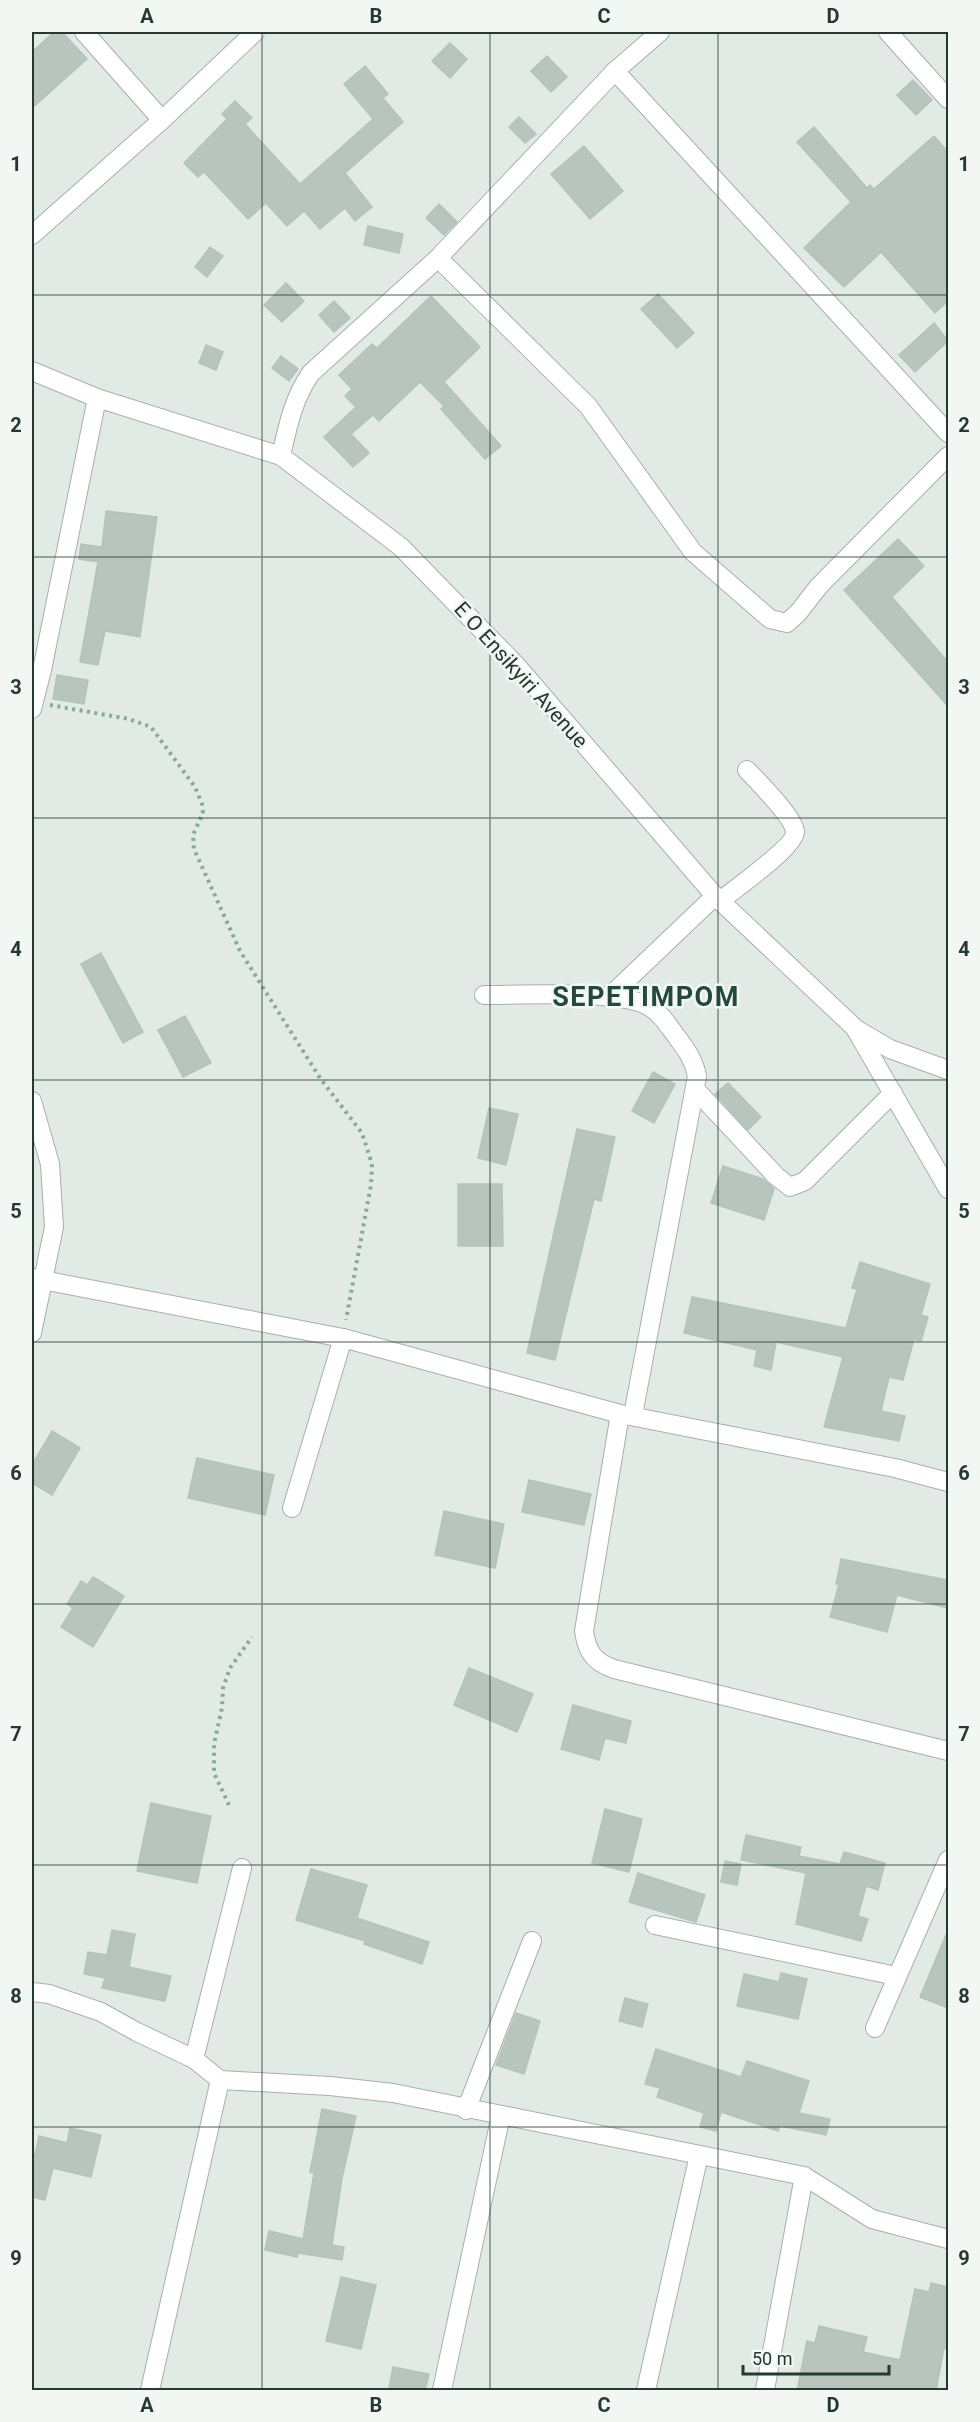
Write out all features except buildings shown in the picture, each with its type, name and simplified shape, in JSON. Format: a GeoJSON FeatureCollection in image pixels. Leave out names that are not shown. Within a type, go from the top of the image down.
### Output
{"type":"FeatureCollection","features":[{"type":"Feature","properties":{"kind":"street"},"geometry":{"type":"LineString","coordinates":[[84,32],[162,120]]}},
{"type":"Feature","properties":{"kind":"street"},"geometry":{"type":"LineString","coordinates":[[32,235],[162,120],[255,32]]}},
{"type":"Feature","properties":{"kind":"street"},"geometry":{"type":"LineString","coordinates":[[281,456],[291,410],[298,392],[311,373],[438,258],[615,71],[660,32]]}},
{"type":"Feature","properties":{"kind":"street"},"geometry":{"type":"LineString","coordinates":[[888,32],[948,99]]}},
{"type":"Feature","properties":{"kind":"street"},"geometry":{"type":"LineString","coordinates":[[615,71],[948,433]]}},
{"type":"Feature","properties":{"kind":"street"},"geometry":{"type":"LineString","coordinates":[[438,258],[588,406],[693,552],[770,619],[787,623],[798,613],[819,586],[948,456]]}},
{"type":"Feature","properties":{"kind":"street","name":"E O Ensikyiri Avenue"},"geometry":{"type":"LineString","coordinates":[[32,371],[97,398],[281,456],[409,555],[517,666],[717,898],[856,1029],[890,1049],[948,1070]]}},
{"type":"Feature","properties":{"kind":"street"},"geometry":{"type":"LineString","coordinates":[[33,705],[97,398]]}},
{"type":"Feature","properties":{"kind":"street"},"geometry":{"type":"LineString","coordinates":[[609,997],[717,898],[793,840],[795,831],[790,819],[747,770]]}},
{"type":"Feature","properties":{"kind":"street"},"geometry":{"type":"LineString","coordinates":[[484,995],[609,997],[634,1000],[661,1015],[692,1058],[697,1076],[626,1414],[584,1631],[591,1655],[600,1664],[614,1669],[948,1751]]}},
{"type":"Feature","properties":{"kind":"street"},"geometry":{"type":"LineString","coordinates":[[856,1029],[948,1189]]}},
{"type":"Feature","properties":{"kind":"street"},"geometry":{"type":"LineString","coordinates":[[695,1089],[776,1176],[790,1187],[805,1181],[893,1093]]}},
{"type":"Feature","properties":{"kind":"street"},"geometry":{"type":"LineString","coordinates":[[32,1101],[50,1164],[54,1198],[54,1227],[38,1279],[32,1333]]}},
{"type":"Feature","properties":{"kind":"street"},"geometry":{"type":"LineString","coordinates":[[38,1279],[343,1338],[626,1414],[895,1468],[948,1482]]}},
{"type":"Feature","properties":{"kind":"street"},"geometry":{"type":"LineString","coordinates":[[292,1508],[343,1338]]}},
{"type":"Feature","properties":{"kind":"street"},"geometry":{"type":"LineString","coordinates":[[875,2028],[948,1860]]}},
{"type":"Feature","properties":{"kind":"street"},"geometry":{"type":"LineString","coordinates":[[194,2059],[242,1868]]}},
{"type":"Feature","properties":{"kind":"street"},"geometry":{"type":"LineString","coordinates":[[655,1925],[896,1976]]}},
{"type":"Feature","properties":{"kind":"street"},"geometry":{"type":"LineString","coordinates":[[466,2110],[532,1941]]}},
{"type":"Feature","properties":{"kind":"street"},"geometry":{"type":"LineString","coordinates":[[32,1992],[49,1994],[101,2012],[194,2059],[220,2080],[351,2088],[393,2093],[466,2110],[501,2115],[804,2176],[872,2219],[948,2239]]}},
{"type":"Feature","properties":{"kind":"street"},"geometry":{"type":"LineString","coordinates":[[150,2391],[220,2080]]}},
{"type":"Feature","properties":{"kind":"street"},"geometry":{"type":"LineString","coordinates":[[442,2391],[501,2115]]}},
{"type":"Feature","properties":{"kind":"street"},"geometry":{"type":"LineString","coordinates":[[646,2391],[699,2155]]}},
{"type":"Feature","properties":{"kind":"street"},"geometry":{"type":"LineString","coordinates":[[765,2391],[804,2176]]}},
{"type":"Feature","properties":{"kind":"path"},"geometry":{"type":"LineString","coordinates":[[33,705],[142,722],[157,733],[195,788],[203,813],[193,835],[194,849],[240,951],[320,1078],[362,1133],[368,1147],[372,1164],[371,1185],[343,1338]]}},
{"type":"Feature","properties":{"kind":"path"},"geometry":{"type":"LineString","coordinates":[[229,1805],[214,1773],[214,1744],[222,1708],[223,1688],[230,1668],[252,1636]]}},
{"type":"Feature","properties":{"kind":"district","name":"SEPETIMPOM"},"geometry":{"type":"Point","coordinates":[646,997]}}]}
